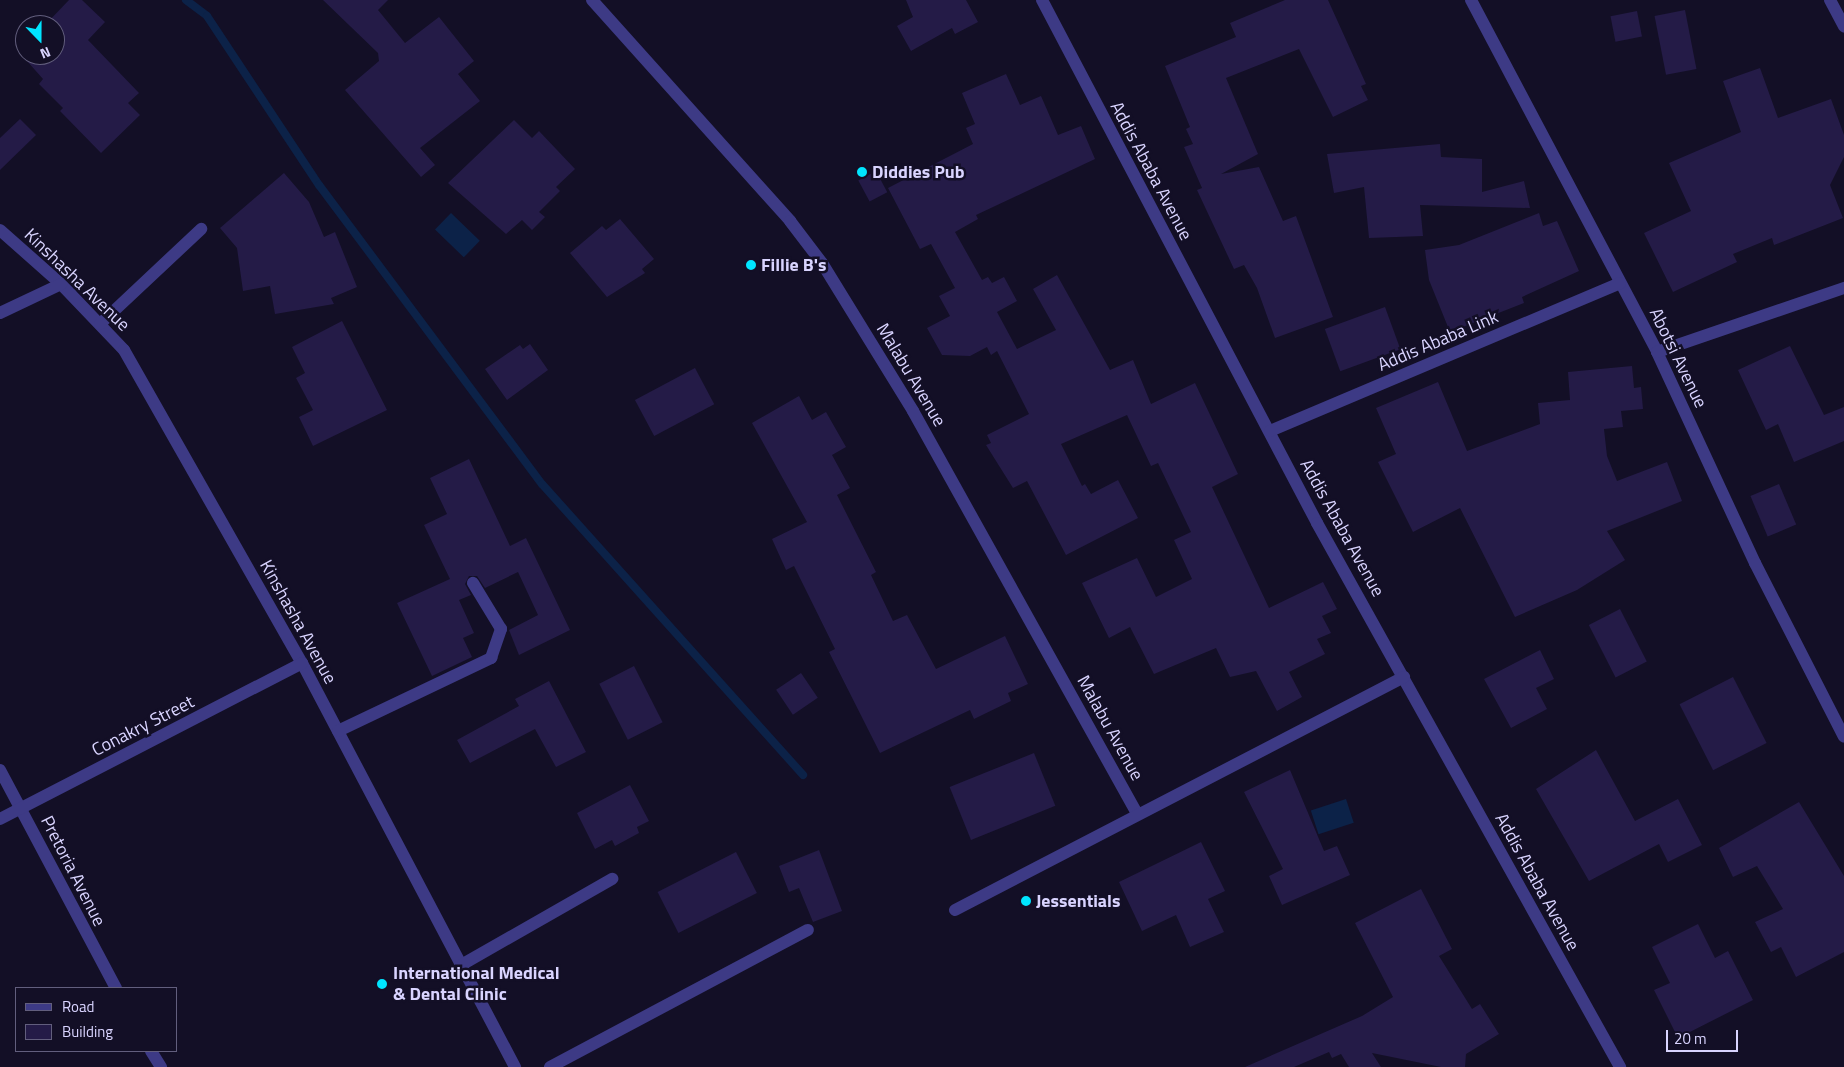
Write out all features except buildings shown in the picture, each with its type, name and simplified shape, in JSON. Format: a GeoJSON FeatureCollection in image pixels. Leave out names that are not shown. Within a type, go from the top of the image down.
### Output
{"type":"FeatureCollection","features":[{"type":"Feature","properties":{"kind":"street","name":"Malabu Avenue"},"geometry":{"type":"LineString","coordinates":[[592,0],[790,221],[822,263],[918,419],[1136,812]]}},
{"type":"Feature","properties":{"kind":"street","name":"Addis Ababa Avenue"},"geometry":{"type":"LineString","coordinates":[[1042,0],[1270,431],[1620,1067]]}},
{"type":"Feature","properties":{"kind":"street","name":"Abotsi Avenue"},"geometry":{"type":"LineString","coordinates":[[1471,0],[1657,352],[1755,563],[1844,737]]}},
{"type":"Feature","properties":{"kind":"street"},"geometry":{"type":"LineString","coordinates":[[1830,0],[1844,26]]}},
{"type":"Feature","properties":{"kind":"street"},"geometry":{"type":"LineString","coordinates":[[100,324],[201,229]]}},
{"type":"Feature","properties":{"kind":"street","name":"Kinshasha Avenue"},"geometry":{"type":"LineString","coordinates":[[0,230],[61,284],[124,350],[302,664],[463,964],[515,1067]]}},
{"type":"Feature","properties":{"kind":"street","name":"Addis Ababa Link"},"geometry":{"type":"LineString","coordinates":[[1270,431],[1620,283]]}},
{"type":"Feature","properties":{"kind":"street"},"geometry":{"type":"LineString","coordinates":[[0,313],[61,284]]}},
{"type":"Feature","properties":{"kind":"street"},"geometry":{"type":"LineString","coordinates":[[1657,352],[1844,288]]}},
{"type":"Feature","properties":{"kind":"street"},"geometry":{"type":"LineString","coordinates":[[338,731],[492,658],[501,629],[473,584]]}},
{"type":"Feature","properties":{"kind":"street","name":"Conakry Street"},"geometry":{"type":"LineString","coordinates":[[0,819],[302,664]]}},
{"type":"Feature","properties":{"kind":"street"},"geometry":{"type":"LineString","coordinates":[[955,910],[1136,812],[1404,677]]}},
{"type":"Feature","properties":{"kind":"street","name":"Pretoria Avenue"},"geometry":{"type":"LineString","coordinates":[[0,770],[115,987]]}},
{"type":"Feature","properties":{"kind":"street"},"geometry":{"type":"LineString","coordinates":[[463,964],[612,879]]}},
{"type":"Feature","properties":{"kind":"street"},"geometry":{"type":"LineString","coordinates":[[550,1067],[808,930]]}},
{"type":"Feature","properties":{"kind":"street"},"geometry":{"type":"LineString","coordinates":[[152,1052],[161,1067]]}},
{"type":"Feature","properties":{"kind":"water"},"geometry":{"type":"Polygon","coordinates":[[[451,213],[480,241],[464,257],[435,230],[451,213]]]}},
{"type":"Feature","properties":{"kind":"water"},"geometry":{"type":"Polygon","coordinates":[[[1346,799],[1354,823],[1319,834],[1311,810],[1346,799]]]}},
{"type":"Feature","properties":{"kind":"waterway"},"geometry":{"type":"LineString","coordinates":[[186,0],[207,16],[319,185],[542,484],[803,775]]}},
{"type":"Feature","properties":{"kind":"place","name":"Diddies Pub"},"geometry":{"type":"Point","coordinates":[862,172]}},
{"type":"Feature","properties":{"kind":"place","name":"Fillie B's"},"geometry":{"type":"Point","coordinates":[751,265]}},
{"type":"Feature","properties":{"kind":"place","name":"Jessentials"},"geometry":{"type":"Point","coordinates":[1026,901]}},
{"type":"Feature","properties":{"kind":"place","name":"International Medical & Dental Clinic"},"geometry":{"type":"Point","coordinates":[382,984]}}]}
